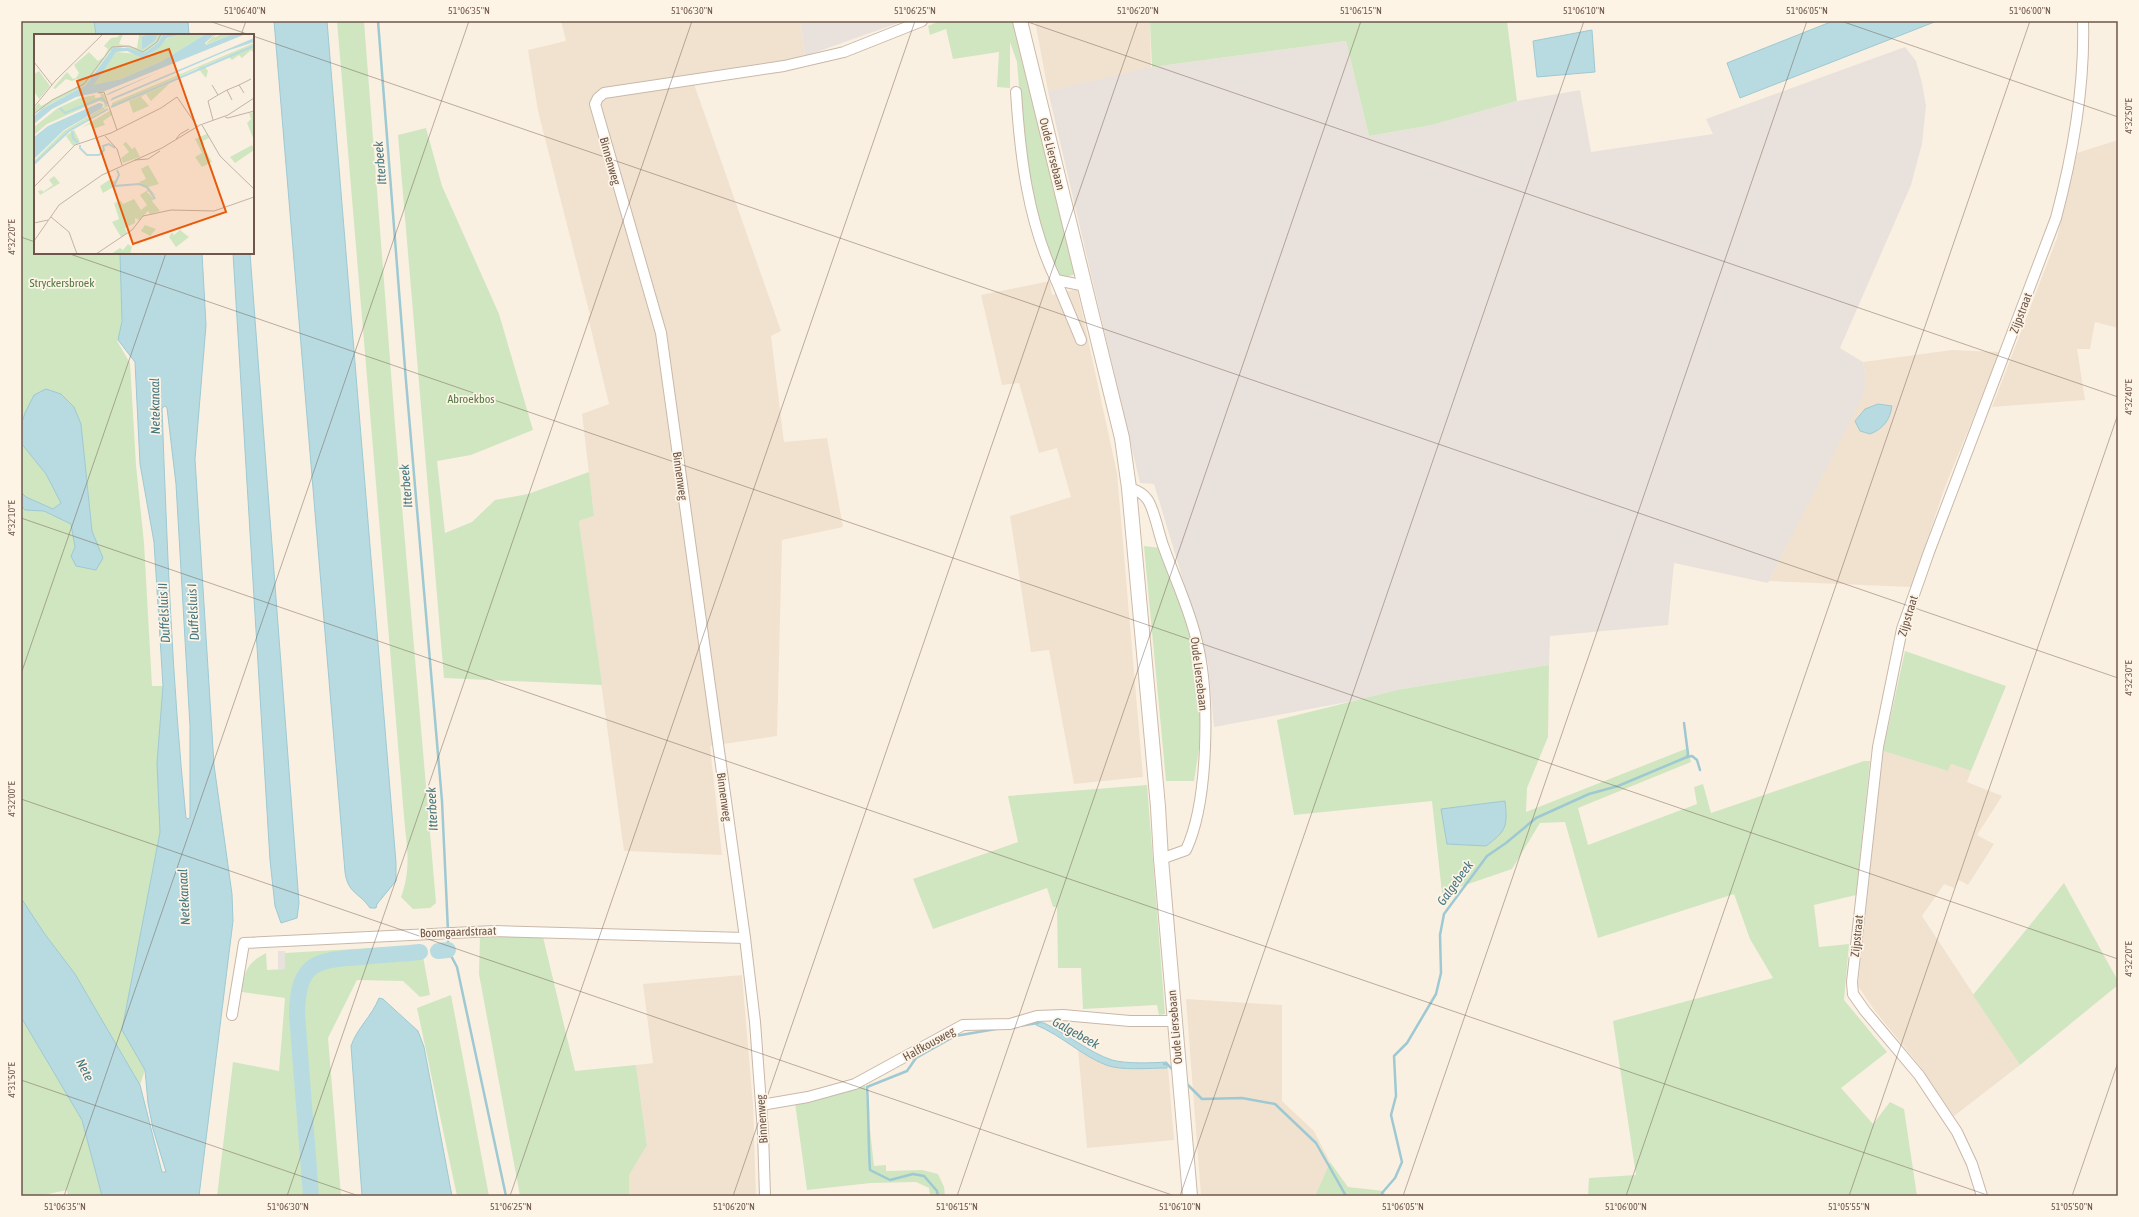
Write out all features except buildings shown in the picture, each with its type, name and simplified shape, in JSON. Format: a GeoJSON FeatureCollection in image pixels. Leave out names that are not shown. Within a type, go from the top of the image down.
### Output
{"type":"FeatureCollection","features":[{"type":"Feature","properties":{"kind":"main road","name":"Oude Liersebaan"},"geometry":{"type":"LineString","coordinates":[[1020,21],[1122,438],[1129,488],[1158,807],[1161,859],[1190,1196]]}},
{"type":"Feature","properties":{"kind":"street","name":"Binnenweg"},"geometry":{"type":"LineString","coordinates":[[765,1196],[766,1186],[755,1022],[661,333],[595,104],[598,98],[604,93],[784,66],[844,52],[922,21]]}},
{"type":"Feature","properties":{"kind":"street","name":"Zijpstraat"},"geometry":{"type":"LineString","coordinates":[[1982,1196],[1972,1164],[1957,1132],[1919,1075],[1865,1011],[1853,994],[1852,982],[1878,747],[1902,629],[1929,552],[2056,218],[2066,181],[2081,88],[2083,21]]}},
{"type":"Feature","properties":{"kind":"street"},"geometry":{"type":"LineString","coordinates":[[1016,92],[1022,160],[1034,220],[1080,340]]}},
{"type":"Feature","properties":{"kind":"street"},"geometry":{"type":"LineString","coordinates":[[1056,280],[1086,286]]}},
{"type":"Feature","properties":{"kind":"street","name":"Oude Liersebaan"},"geometry":{"type":"LineString","coordinates":[[1129,488],[1139,492],[1148,499],[1164,548],[1179,585],[1198,643],[1204,697],[1205,744],[1193,834],[1186,850],[1161,859]]}},
{"type":"Feature","properties":{"kind":"street","name":"Boomgaardstraat"},"geometry":{"type":"LineString","coordinates":[[232,1015],[244,943],[494,931],[744,938]]}},
{"type":"Feature","properties":{"kind":"street","name":"Halfkousweg"},"geometry":{"type":"LineString","coordinates":[[761,1105],[808,1097],[855,1084],[963,1025],[1010,1024],[1036,1016],[1063,1015],[1130,1021],[1175,1021]]}},
{"type":"Feature","properties":{"kind":"shaded area"},"geometry":{"type":"Polygon","coordinates":[[[561,21],[800,21],[805,56],[694,84],[781,331],[771,336],[784,442],[827,438],[843,527],[782,540],[777,736],[710,746],[722,855],[624,851],[579,521],[594,516],[582,414],[609,404],[588,317],[590,315],[538,111],[528,50],[566,41],[561,21]]]}},
{"type":"Feature","properties":{"kind":"shaded area"},"geometry":{"type":"Polygon","coordinates":[[[800,21],[904,21],[805,56],[800,21]]]}},
{"type":"Feature","properties":{"kind":"shaded area"},"geometry":{"type":"Polygon","coordinates":[[[1035,21],[1150,21],[1151,69],[1048,91],[1035,21]]]}},
{"type":"Feature","properties":{"kind":"shaded area"},"geometry":{"type":"Polygon","coordinates":[[[1346,41],[1369,136],[1432,125],[1517,101],[1580,90],[1591,152],[1713,134],[1706,119],[1905,47],[1916,61],[1922,83],[1926,106],[1922,144],[1911,185],[1840,348],[1863,362],[1866,378],[1864,394],[1768,583],[1674,563],[1668,625],[1550,636],[1549,665],[1402,689],[1390,694],[1214,727],[1208,663],[1154,484],[1140,483],[1048,91],[1152,67],[1346,41]]]}},
{"type":"Feature","properties":{"kind":"shaded area"},"geometry":{"type":"Polygon","coordinates":[[[2118,140],[2118,328],[2095,322],[2090,349],[2077,349],[2085,400],[1992,407],[2057,238],[2077,153],[2118,140]]]}},
{"type":"Feature","properties":{"kind":"shaded area"},"geometry":{"type":"Polygon","coordinates":[[[1050,281],[1052,295],[1077,289],[1117,473],[1143,777],[1074,784],[1049,650],[1031,652],[1010,516],[1071,497],[1057,448],[1039,453],[1019,383],[1002,385],[981,295],[1050,281]]]}},
{"type":"Feature","properties":{"kind":"shaded area"},"geometry":{"type":"Polygon","coordinates":[[[1952,350],[2000,352],[1945,487],[1911,587],[1769,581],[1826,467],[1866,378],[1863,362],[1952,350]]]}},
{"type":"Feature","properties":{"kind":"shaded area"},"geometry":{"type":"Polygon","coordinates":[[[1883,751],[1948,771],[1951,764],[1971,771],[1967,782],[2002,796],[1977,835],[1994,844],[1968,885],[1959,880],[1954,888],[1944,884],[1922,916],[2020,1065],[1954,1116],[1919,1065],[1875,1011],[1858,986],[1883,751]]]}},
{"type":"Feature","properties":{"kind":"shaded area"},"geometry":{"type":"Polygon","coordinates":[[[278,951],[285,951],[285,969],[278,969],[278,951]]]}},
{"type":"Feature","properties":{"kind":"shaded area"},"geometry":{"type":"Polygon","coordinates":[[[742,975],[753,1105],[756,1196],[629,1196],[628,1175],[647,1144],[636,1065],[653,1063],[643,984],[742,975]]]}},
{"type":"Feature","properties":{"kind":"shaded area"},"geometry":{"type":"Polygon","coordinates":[[[1186,999],[1282,1005],[1282,1101],[1314,1131],[1330,1162],[1315,1196],[1201,1196],[1186,999]]]}},
{"type":"Feature","properties":{"kind":"shaded area"},"geometry":{"type":"Polygon","coordinates":[[[1078,1049],[1104,1064],[1114,1067],[1168,1068],[1174,1140],[1087,1148],[1078,1049]]]}},
{"type":"Feature","properties":{"kind":"green space","name":"Stryckersbroek"},"geometry":{"type":"Polygon","coordinates":[[[21,21],[94,21],[96,34],[34,34],[34,254],[120,254],[122,313],[120,335],[117,341],[130,363],[136,465],[144,543],[152,686],[163,686],[157,763],[160,832],[122,1030],[145,1070],[140,1085],[75,974],[44,933],[21,898],[21,506],[25,510],[44,511],[71,524],[75,547],[103,558],[92,531],[87,477],[25,413],[21,425],[21,21]]]}},
{"type":"Feature","properties":{"kind":"green space"},"geometry":{"type":"Polygon","coordinates":[[[337,21],[364,21],[395,425],[436,903],[430,908],[413,909],[401,897],[406,880],[408,863],[407,846],[337,21]]]}},
{"type":"Feature","properties":{"kind":"green space"},"geometry":{"type":"Polygon","coordinates":[[[940,21],[1014,21],[1075,274],[1064,278],[1057,273],[1044,240],[1025,160],[1017,62],[1010,42],[1010,88],[997,87],[999,52],[953,59],[946,29],[930,35],[928,26],[940,21]]]}},
{"type":"Feature","properties":{"kind":"green space"},"geometry":{"type":"Polygon","coordinates":[[[1150,21],[1507,21],[1517,101],[1432,125],[1369,136],[1346,41],[1152,67],[1150,21]]]}},
{"type":"Feature","properties":{"kind":"green space","name":"Abroekbos"},"geometry":{"type":"Polygon","coordinates":[[[426,128],[442,186],[499,314],[533,430],[471,455],[437,461],[445,533],[472,522],[495,500],[528,494],[589,472],[594,516],[579,521],[602,685],[444,678],[398,135],[426,128]]]}},
{"type":"Feature","properties":{"kind":"green space"},"geometry":{"type":"Polygon","coordinates":[[[21,443],[46,474],[61,503],[53,509],[26,497],[21,492],[21,443]]]}},
{"type":"Feature","properties":{"kind":"green space"},"geometry":{"type":"Polygon","coordinates":[[[1144,546],[1161,548],[1178,593],[1191,643],[1200,693],[1201,718],[1200,742],[1194,781],[1166,781],[1144,546]]]}},
{"type":"Feature","properties":{"kind":"green space"},"geometry":{"type":"Polygon","coordinates":[[[1905,651],[2006,686],[1971,771],[1951,764],[1948,771],[1883,751],[1905,651]]]}},
{"type":"Feature","properties":{"kind":"green space"},"geometry":{"type":"Polygon","coordinates":[[[1549,665],[1548,737],[1527,788],[1526,812],[1688,748],[1691,762],[1578,808],[1588,845],[1697,804],[1694,787],[1703,784],[1711,813],[1864,761],[1870,761],[1856,895],[1814,905],[1819,947],[1849,944],[1844,1000],[1887,1052],[1841,1088],[1873,1124],[1890,1102],[1904,1109],[1917,1196],[1588,1196],[1589,1178],[1636,1175],[1613,1021],[1773,978],[1750,939],[1734,894],[1598,938],[1565,822],[1540,823],[1512,869],[1442,893],[1432,801],[1294,815],[1277,720],[1402,689],[1549,665]]]}},
{"type":"Feature","properties":{"kind":"green space"},"geometry":{"type":"Polygon","coordinates":[[[1147,785],[1165,1014],[1159,1015],[1157,1005],[1083,1009],[1081,968],[1058,968],[1057,907],[1053,907],[1047,888],[933,929],[913,879],[1018,842],[1008,796],[1147,785]]]}},
{"type":"Feature","properties":{"kind":"green space"},"geometry":{"type":"Polygon","coordinates":[[[2064,883],[2118,981],[2118,985],[2020,1065],[1973,995],[2064,883]]]}},
{"type":"Feature","properties":{"kind":"green space"},"geometry":{"type":"Polygon","coordinates":[[[480,935],[543,937],[575,1071],[636,1065],[647,1145],[629,1175],[629,1196],[520,1196],[479,974],[480,935]]]}},
{"type":"Feature","properties":{"kind":"green space"},"geometry":{"type":"Polygon","coordinates":[[[421,945],[430,995],[420,997],[403,981],[357,980],[328,1038],[341,1196],[217,1196],[233,1062],[279,1071],[285,998],[242,992],[245,973],[251,964],[266,953],[267,970],[285,969],[285,953],[421,945]]]}},
{"type":"Feature","properties":{"kind":"green space"},"geometry":{"type":"Polygon","coordinates":[[[451,995],[489,1196],[457,1196],[417,1008],[451,995]]]}},
{"type":"Feature","properties":{"kind":"green space"},"geometry":{"type":"Polygon","coordinates":[[[21,1017],[82,1120],[102,1196],[68,1196],[67,1190],[39,1196],[21,1196],[21,1017]]]}},
{"type":"Feature","properties":{"kind":"green space"},"geometry":{"type":"Polygon","coordinates":[[[865,1085],[874,1166],[886,1165],[886,1171],[922,1170],[938,1174],[944,1187],[945,1196],[930,1196],[929,1188],[916,1182],[871,1183],[807,1190],[795,1103],[865,1085]]]}},
{"type":"Feature","properties":{"kind":"green space"},"geometry":{"type":"Polygon","coordinates":[[[1330,1162],[1348,1187],[1384,1191],[1385,1196],[1315,1196],[1330,1162]]]}},
{"type":"Feature","properties":{"kind":"water"},"geometry":{"type":"Polygon","coordinates":[[[94,21],[188,21],[189,34],[96,34],[94,21]]]}},
{"type":"Feature","properties":{"kind":"water"},"geometry":{"type":"Polygon","coordinates":[[[274,21],[327,21],[396,863],[396,881],[377,904],[376,908],[370,908],[351,889],[346,879],[345,872],[274,21]]]}},
{"type":"Feature","properties":{"kind":"water"},"geometry":{"type":"Polygon","coordinates":[[[1833,21],[1937,21],[1740,98],[1727,63],[1833,21]]]}},
{"type":"Feature","properties":{"kind":"water"},"geometry":{"type":"Polygon","coordinates":[[[1592,30],[1595,72],[1537,77],[1533,41],[1592,30]]]}},
{"type":"Feature","properties":{"kind":"water"},"geometry":{"type":"Polygon","coordinates":[[[120,254],[202,254],[206,325],[195,459],[214,765],[232,894],[233,921],[199,1196],[102,1196],[82,1120],[21,1017],[21,898],[44,933],[75,974],[140,1085],[162,1172],[166,1172],[153,1129],[148,1103],[145,1070],[122,1030],[160,832],[157,763],[163,686],[154,542],[140,464],[135,362],[118,340],[122,321],[120,254]],[[165,406],[162,408],[171,613],[181,767],[186,818],[188,819],[190,817],[190,726],[176,484],[167,408],[165,406]]]}},
{"type":"Feature","properties":{"kind":"water"},"geometry":{"type":"Polygon","coordinates":[[[233,254],[250,254],[299,903],[297,918],[281,923],[275,906],[270,860],[233,254]]]}},
{"type":"Feature","properties":{"kind":"water"},"geometry":{"type":"Polygon","coordinates":[[[46,389],[61,394],[74,407],[81,424],[92,531],[103,558],[96,570],[76,566],[71,556],[75,547],[71,524],[44,511],[25,510],[21,506],[21,492],[26,497],[53,509],[61,503],[46,474],[21,443],[21,425],[25,413],[34,395],[46,389]]]}},
{"type":"Feature","properties":{"kind":"water"},"geometry":{"type":"Polygon","coordinates":[[[1878,404],[1892,406],[1888,420],[1882,427],[1870,434],[1860,431],[1855,421],[1865,409],[1878,404]]]}},
{"type":"Feature","properties":{"kind":"water"},"geometry":{"type":"Polygon","coordinates":[[[1505,801],[1506,823],[1504,828],[1498,836],[1486,846],[1447,844],[1441,809],[1505,801]]]}},
{"type":"Feature","properties":{"kind":"water"},"geometry":{"type":"Polygon","coordinates":[[[379,998],[383,999],[418,1031],[424,1047],[452,1196],[362,1196],[351,1046],[357,1033],[373,1011],[379,998]]]}},
{"type":"Feature","properties":{"kind":"water"},"geometry":{"type":"Polygon","coordinates":[[[1035,1022],[1044,1023],[1095,1053],[1112,1060],[1132,1063],[1167,1062],[1167,1068],[1127,1069],[1106,1065],[1036,1025],[1035,1022]]]}},
{"type":"Feature","properties":{"kind":"waterway","name":"Itterbeek"},"geometry":{"type":"LineString","coordinates":[[378,21],[406,381],[442,801],[448,931]]}},
{"type":"Feature","properties":{"kind":"waterway"},"geometry":{"type":"LineString","coordinates":[[1684,723],[1688,754],[1687,757]]}},
{"type":"Feature","properties":{"kind":"waterway","name":"Galgebeek"},"geometry":{"type":"LineString","coordinates":[[1382,1196],[1382,1193],[1395,1178],[1402,1162],[1391,1115],[1396,1096],[1394,1056],[1407,1043],[1436,994],[1441,973],[1440,935],[1444,914],[1487,856],[1506,843],[1536,818],[1589,794],[1618,786],[1687,757],[1692,756],[1697,760],[1700,770]]}},
{"type":"Feature","properties":{"kind":"waterway"},"geometry":{"type":"LineString","coordinates":[[448,936],[448,950],[457,967],[506,1196]]}},
{"type":"Feature","properties":{"kind":"waterway"},"geometry":{"type":"LineString","coordinates":[[438,951],[448,950]]}},
{"type":"Feature","properties":{"kind":"waterway"},"geometry":{"type":"LineString","coordinates":[[311,1196],[297,1014],[298,997],[301,984],[306,974],[312,967],[332,960],[420,952]]}},
{"type":"Feature","properties":{"kind":"waterway","name":"Galgebeek"},"geometry":{"type":"LineString","coordinates":[[1019,1026],[1038,1023]]}},
{"type":"Feature","properties":{"kind":"waterway","name":"Galgebeek"},"geometry":{"type":"LineString","coordinates":[[938,1196],[937,1191],[924,1176],[913,1174],[890,1180],[870,1170],[867,1087],[907,1071],[916,1058],[955,1036],[996,1029]]}},
{"type":"Feature","properties":{"kind":"waterway","name":"Galgebeek"},"geometry":{"type":"LineString","coordinates":[[1164,1064],[1167,1064],[1174,1071]]}},
{"type":"Feature","properties":{"kind":"waterway","name":"Galgebeek"},"geometry":{"type":"LineString","coordinates":[[1186,1083],[1202,1099],[1242,1098],[1275,1104],[1316,1143],[1346,1196]]}},
{"type":"Feature","properties":{"kind":"water label","name":"Netekanaal"},"geometry":{"type":"Point","coordinates":[155,406]}},
{"type":"Feature","properties":{"kind":"water label","name":"Duffelsluis I"},"geometry":{"type":"Point","coordinates":[193,612]}},
{"type":"Feature","properties":{"kind":"water label","name":"Duffelsluis II"},"geometry":{"type":"Point","coordinates":[164,613]}},
{"type":"Feature","properties":{"kind":"water label","name":"Netekanaal"},"geometry":{"type":"Point","coordinates":[184,897]}},
{"type":"Feature","properties":{"kind":"water label","name":"Nete"},"geometry":{"type":"Point","coordinates":[85,1070]}}]}
